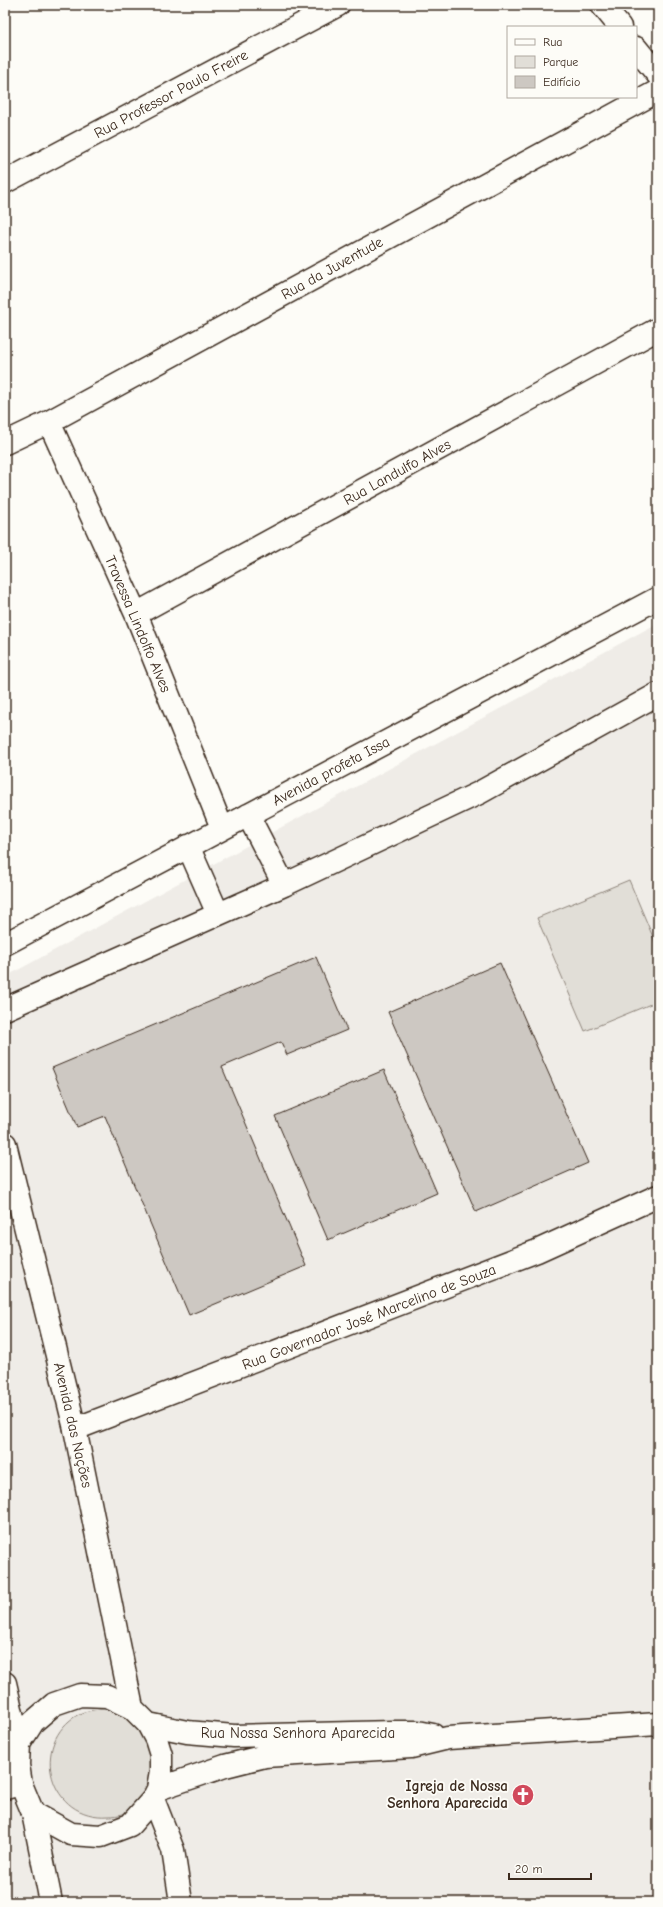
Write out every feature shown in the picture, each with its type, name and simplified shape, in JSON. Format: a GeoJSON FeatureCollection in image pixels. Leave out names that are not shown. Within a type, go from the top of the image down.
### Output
{"type":"FeatureCollection","features":[{"type":"Feature","properties":{"kind":"street","name":"Rua Professor Paulo Freire"},"geometry":{"type":"LineString","coordinates":[[5,182],[338,5]]}},
{"type":"Feature","properties":{"kind":"street"},"geometry":{"type":"LineString","coordinates":[[602,5],[619,26]]}},
{"type":"Feature","properties":{"kind":"street"},"geometry":{"type":"LineString","coordinates":[[637,49],[658,75]]}},
{"type":"Feature","properties":{"kind":"street","name":"Rua da Juventude"},"geometry":{"type":"LineString","coordinates":[[5,443],[49,422],[658,91]]}},
{"type":"Feature","properties":{"kind":"street","name":"Rua Landulfo Alves"},"geometry":{"type":"LineString","coordinates":[[136,614],[658,329]]}},
{"type":"Feature","properties":{"kind":"street","name":"Travessa Lindolfo Alves"},"geometry":{"type":"LineString","coordinates":[[49,422],[136,614],[222,828]]}},
{"type":"Feature","properties":{"kind":"street","name":"Avenida profeta Issa"},"geometry":{"type":"LineString","coordinates":[[5,944],[658,598]]}},
{"type":"Feature","properties":{"kind":"street"},"geometry":{"type":"LineString","coordinates":[[5,1009],[284,884],[479,793],[658,694]]}},
{"type":"Feature","properties":{"kind":"street"},"geometry":{"type":"LineString","coordinates":[[248,814],[284,884]]}},
{"type":"Feature","properties":{"kind":"street"},"geometry":{"type":"LineString","coordinates":[[188,846],[218,914]]}},
{"type":"Feature","properties":{"kind":"street","name":"Avenida das Nações"},"geometry":{"type":"LineString","coordinates":[[5,1144],[9,1176],[75,1429],[132,1708]]}},
{"type":"Feature","properties":{"kind":"street","name":"Rua Governador José Marcelino de Souza"},"geometry":{"type":"LineString","coordinates":[[75,1429],[537,1252],[658,1196]]}},
{"type":"Feature","properties":{"kind":"street"},"geometry":{"type":"LineString","coordinates":[[5,1683],[19,1744],[18,1765],[13,1786],[33,1813],[71,1834],[101,1836],[130,1825],[156,1794],[161,1772],[161,1755],[156,1739],[148,1724],[132,1708],[108,1696],[80,1695],[54,1704],[33,1722],[19,1744]]}},
{"type":"Feature","properties":{"kind":"street","name":"Rua Nossa Senhora Aparecida"},"geometry":{"type":"LineString","coordinates":[[148,1724],[187,1732],[234,1736],[418,1732],[448,1738]]}},
{"type":"Feature","properties":{"kind":"street","name":"Rua Nossa Senhora Aparecida"},"geometry":{"type":"LineString","coordinates":[[156,1794],[225,1766],[265,1756],[411,1747],[448,1738],[658,1724]]}},
{"type":"Feature","properties":{"kind":"street"},"geometry":{"type":"LineString","coordinates":[[156,1794],[173,1850],[182,1902]]}},
{"type":"Feature","properties":{"kind":"street"},"geometry":{"type":"LineString","coordinates":[[33,1813],[51,1902]]}},
{"type":"Feature","properties":{"kind":"shaded area"},"geometry":{"type":"Polygon","coordinates":[[[658,623],[658,1902],[5,1902],[5,977],[658,623]]]}},
{"type":"Feature","properties":{"kind":"green space"},"geometry":{"type":"Polygon","coordinates":[[[629,880],[658,949],[658,1001],[585,1031],[537,918],[629,880]]]}},
{"type":"Feature","properties":{"kind":"green space"},"geometry":{"type":"Polygon","coordinates":[[[100,1709],[120,1710],[138,1719],[158,1774],[137,1807],[127,1812],[109,1816],[88,1814],[72,1806],[60,1794],[52,1778],[50,1760],[54,1743],[63,1727],[79,1714],[86,1711],[100,1709]]]}},
{"type":"Feature","properties":{"kind":"building"},"geometry":{"type":"Polygon","coordinates":[[[316,957],[347,1030],[287,1055],[281,1042],[222,1067],[306,1266],[189,1315],[105,1116],[77,1127],[52,1068],[316,957]]]}},
{"type":"Feature","properties":{"kind":"building"},"geometry":{"type":"Polygon","coordinates":[[[500,963],[588,1163],[476,1212],[388,1012],[500,963]]]}},
{"type":"Feature","properties":{"kind":"building"},"geometry":{"type":"Polygon","coordinates":[[[384,1070],[437,1193],[328,1240],[275,1116],[384,1070]]]}},
{"type":"Feature","properties":{"kind":"place","name":"Igreja de Nossa Senhora Aparecida"},"geometry":{"type":"Point","coordinates":[523,1795]}}]}
